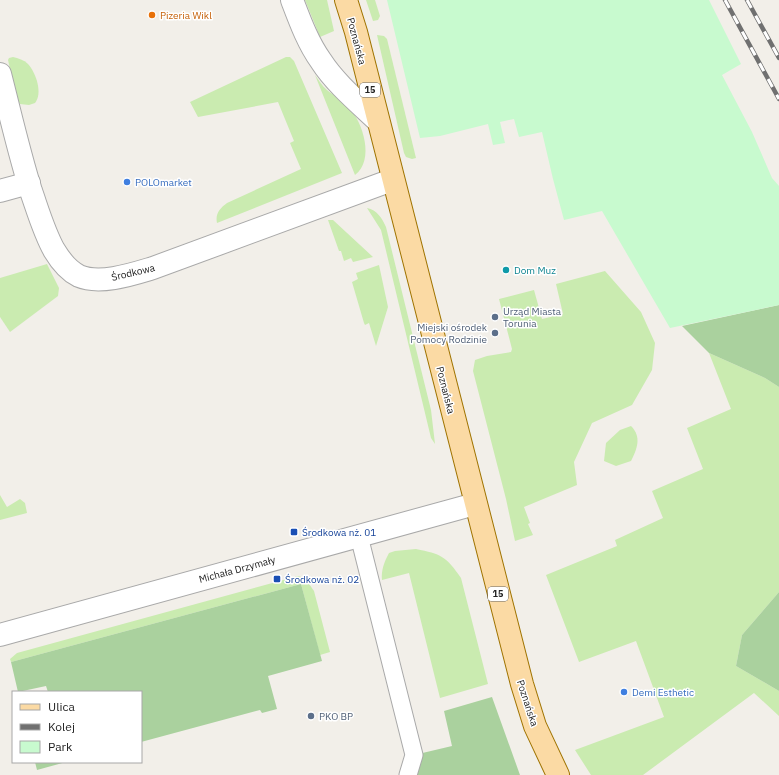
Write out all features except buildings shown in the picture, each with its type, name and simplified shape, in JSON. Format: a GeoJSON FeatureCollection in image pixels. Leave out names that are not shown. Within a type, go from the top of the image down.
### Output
{"type":"FeatureCollection","features":[{"type":"Feature","properties":{"kind":"main road","name":"Poznańska"},"geometry":{"type":"LineString","coordinates":[[346,0],[356,32],[392,180],[522,684],[535,726],[558,775]]}},
{"type":"Feature","properties":{"kind":"street"},"geometry":{"type":"LineString","coordinates":[[292,0],[304,29],[321,62],[378,121]]}},
{"type":"Feature","properties":{"kind":"street","name":"Środkowa"},"geometry":{"type":"LineString","coordinates":[[0,74],[17,142],[45,232],[61,262],[78,276],[92,279],[125,276],[153,268],[392,180]]}},
{"type":"Feature","properties":{"kind":"street"},"geometry":{"type":"LineString","coordinates":[[0,191],[29,183]]}},
{"type":"Feature","properties":{"kind":"street","name":"Michała Drzymały"},"geometry":{"type":"LineString","coordinates":[[0,634],[475,504]]}},
{"type":"Feature","properties":{"kind":"lane"},"geometry":{"type":"LineString","coordinates":[[359,536],[414,755],[408,775]]}},
{"type":"Feature","properties":{"kind":"green space"},"geometry":{"type":"Polygon","coordinates":[[[305,0],[327,0],[334,31],[320,37],[305,0]]]}},
{"type":"Feature","properties":{"kind":"green space"},"geometry":{"type":"Polygon","coordinates":[[[366,0],[375,0],[380,16],[378,20],[373,21],[366,0]]]}},
{"type":"Feature","properties":{"kind":"green space"},"geometry":{"type":"Polygon","coordinates":[[[387,0],[709,0],[741,64],[722,75],[752,132],[772,178],[779,186],[779,305],[670,328],[602,211],[564,220],[542,132],[519,137],[514,119],[500,122],[505,143],[493,145],[488,124],[440,136],[420,138],[387,0]]]}},
{"type":"Feature","properties":{"kind":"green space"},"geometry":{"type":"Polygon","coordinates":[[[377,35],[384,36],[387,39],[416,158],[412,159],[406,157],[404,153],[377,35]]]}},
{"type":"Feature","properties":{"kind":"green space"},"geometry":{"type":"Polygon","coordinates":[[[13,57],[21,59],[34,72],[38,83],[38,94],[35,103],[29,105],[20,104],[17,99],[8,60],[9,58],[13,57]]]}},
{"type":"Feature","properties":{"kind":"green space"},"geometry":{"type":"Polygon","coordinates":[[[286,57],[290,57],[294,61],[342,173],[217,223],[219,212],[227,203],[301,169],[290,143],[294,141],[278,102],[198,117],[190,102],[286,57]]]}},
{"type":"Feature","properties":{"kind":"green space"},"geometry":{"type":"Polygon","coordinates":[[[315,75],[325,88],[347,104],[359,122],[365,141],[366,151],[361,168],[355,175],[315,75]]]}},
{"type":"Feature","properties":{"kind":"green space"},"geometry":{"type":"Polygon","coordinates":[[[367,208],[379,215],[386,227],[431,410],[435,444],[431,438],[381,230],[367,208]]]}},
{"type":"Feature","properties":{"kind":"green space"},"geometry":{"type":"Polygon","coordinates":[[[328,220],[333,220],[373,257],[353,262],[351,258],[344,261],[328,220]]]}},
{"type":"Feature","properties":{"kind":"green space"},"geometry":{"type":"Polygon","coordinates":[[[47,264],[59,288],[58,296],[10,332],[0,317],[0,278],[47,264]]]}},
{"type":"Feature","properties":{"kind":"green space"},"geometry":{"type":"Polygon","coordinates":[[[379,265],[388,307],[376,346],[369,323],[365,325],[364,323],[352,282],[358,279],[356,273],[379,265]]]}},
{"type":"Feature","properties":{"kind":"green space"},"geometry":{"type":"Polygon","coordinates":[[[605,271],[641,312],[655,343],[652,370],[632,405],[592,423],[574,462],[577,485],[524,507],[530,523],[528,524],[533,535],[515,541],[506,499],[473,371],[475,360],[487,356],[511,352],[512,349],[499,299],[534,290],[542,319],[563,314],[556,284],[605,271]]]}},
{"type":"Feature","properties":{"kind":"green space"},"geometry":{"type":"Polygon","coordinates":[[[779,305],[779,387],[765,378],[709,353],[682,326],[779,305]]]}},
{"type":"Feature","properties":{"kind":"green space"},"geometry":{"type":"Polygon","coordinates":[[[709,353],[765,378],[779,387],[779,592],[742,635],[736,666],[779,691],[779,716],[754,693],[643,775],[591,775],[575,750],[664,717],[636,641],[579,662],[546,575],[617,546],[615,540],[663,518],[652,491],[703,469],[687,428],[731,409],[709,353]]]}},
{"type":"Feature","properties":{"kind":"green space"},"geometry":{"type":"Polygon","coordinates":[[[631,426],[636,434],[637,448],[631,461],[616,466],[604,461],[606,443],[620,430],[631,426]]]}},
{"type":"Feature","properties":{"kind":"green space"},"geometry":{"type":"Polygon","coordinates":[[[0,495],[7,507],[20,499],[25,503],[27,513],[0,520],[0,495]]]}},
{"type":"Feature","properties":{"kind":"green space"},"geometry":{"type":"Polygon","coordinates":[[[416,549],[437,555],[447,560],[461,578],[488,684],[440,698],[409,573],[382,580],[383,566],[389,553],[416,549]]]}},
{"type":"Feature","properties":{"kind":"green space"},"geometry":{"type":"Polygon","coordinates":[[[298,576],[305,580],[314,591],[330,652],[320,655],[301,584],[11,662],[10,659],[17,653],[298,576]]]}},
{"type":"Feature","properties":{"kind":"green space"},"geometry":{"type":"Polygon","coordinates":[[[301,584],[322,661],[268,676],[277,709],[262,713],[260,710],[142,742],[142,691],[48,691],[46,686],[18,691],[11,662],[301,584]]]}},
{"type":"Feature","properties":{"kind":"green space"},"geometry":{"type":"Polygon","coordinates":[[[779,592],[779,691],[736,666],[742,635],[779,592]]]}},
{"type":"Feature","properties":{"kind":"green space"},"geometry":{"type":"Polygon","coordinates":[[[492,697],[520,775],[412,775],[414,755],[452,746],[444,711],[492,697]]]}},
{"type":"Feature","properties":{"kind":"green space"},"geometry":{"type":"Polygon","coordinates":[[[35,763],[62,763],[37,770],[35,763]]]}},
{"type":"Feature","properties":{"kind":"railway"},"geometry":{"type":"LineString","coordinates":[[725,0],[779,99]]}},
{"type":"Feature","properties":{"kind":"railway"},"geometry":{"type":"LineString","coordinates":[[747,0],[779,58]]}},
{"type":"Feature","properties":{"kind":"place","name":"Pizeria Wikl"},"geometry":{"type":"Point","coordinates":[152,15]}},
{"type":"Feature","properties":{"kind":"place","name":"POLOmarket"},"geometry":{"type":"Point","coordinates":[127,182]}},
{"type":"Feature","properties":{"kind":"place","name":"Dom Muz"},"geometry":{"type":"Point","coordinates":[506,270]}},
{"type":"Feature","properties":{"kind":"place","name":"Urząd Miasta Torunia"},"geometry":{"type":"Point","coordinates":[495,317]}},
{"type":"Feature","properties":{"kind":"place","name":"Miejski ośrodek Pomocy Rodzinie"},"geometry":{"type":"Point","coordinates":[495,333]}},
{"type":"Feature","properties":{"kind":"place","name":"Środkowa nż. 01"},"geometry":{"type":"Point","coordinates":[294,532]}},
{"type":"Feature","properties":{"kind":"place","name":"Środkowa nż. 02"},"geometry":{"type":"Point","coordinates":[277,579]}},
{"type":"Feature","properties":{"kind":"place","name":"Demi Esthetic"},"geometry":{"type":"Point","coordinates":[624,692]}},
{"type":"Feature","properties":{"kind":"place","name":"PKO BP"},"geometry":{"type":"Point","coordinates":[311,716]}}]}
